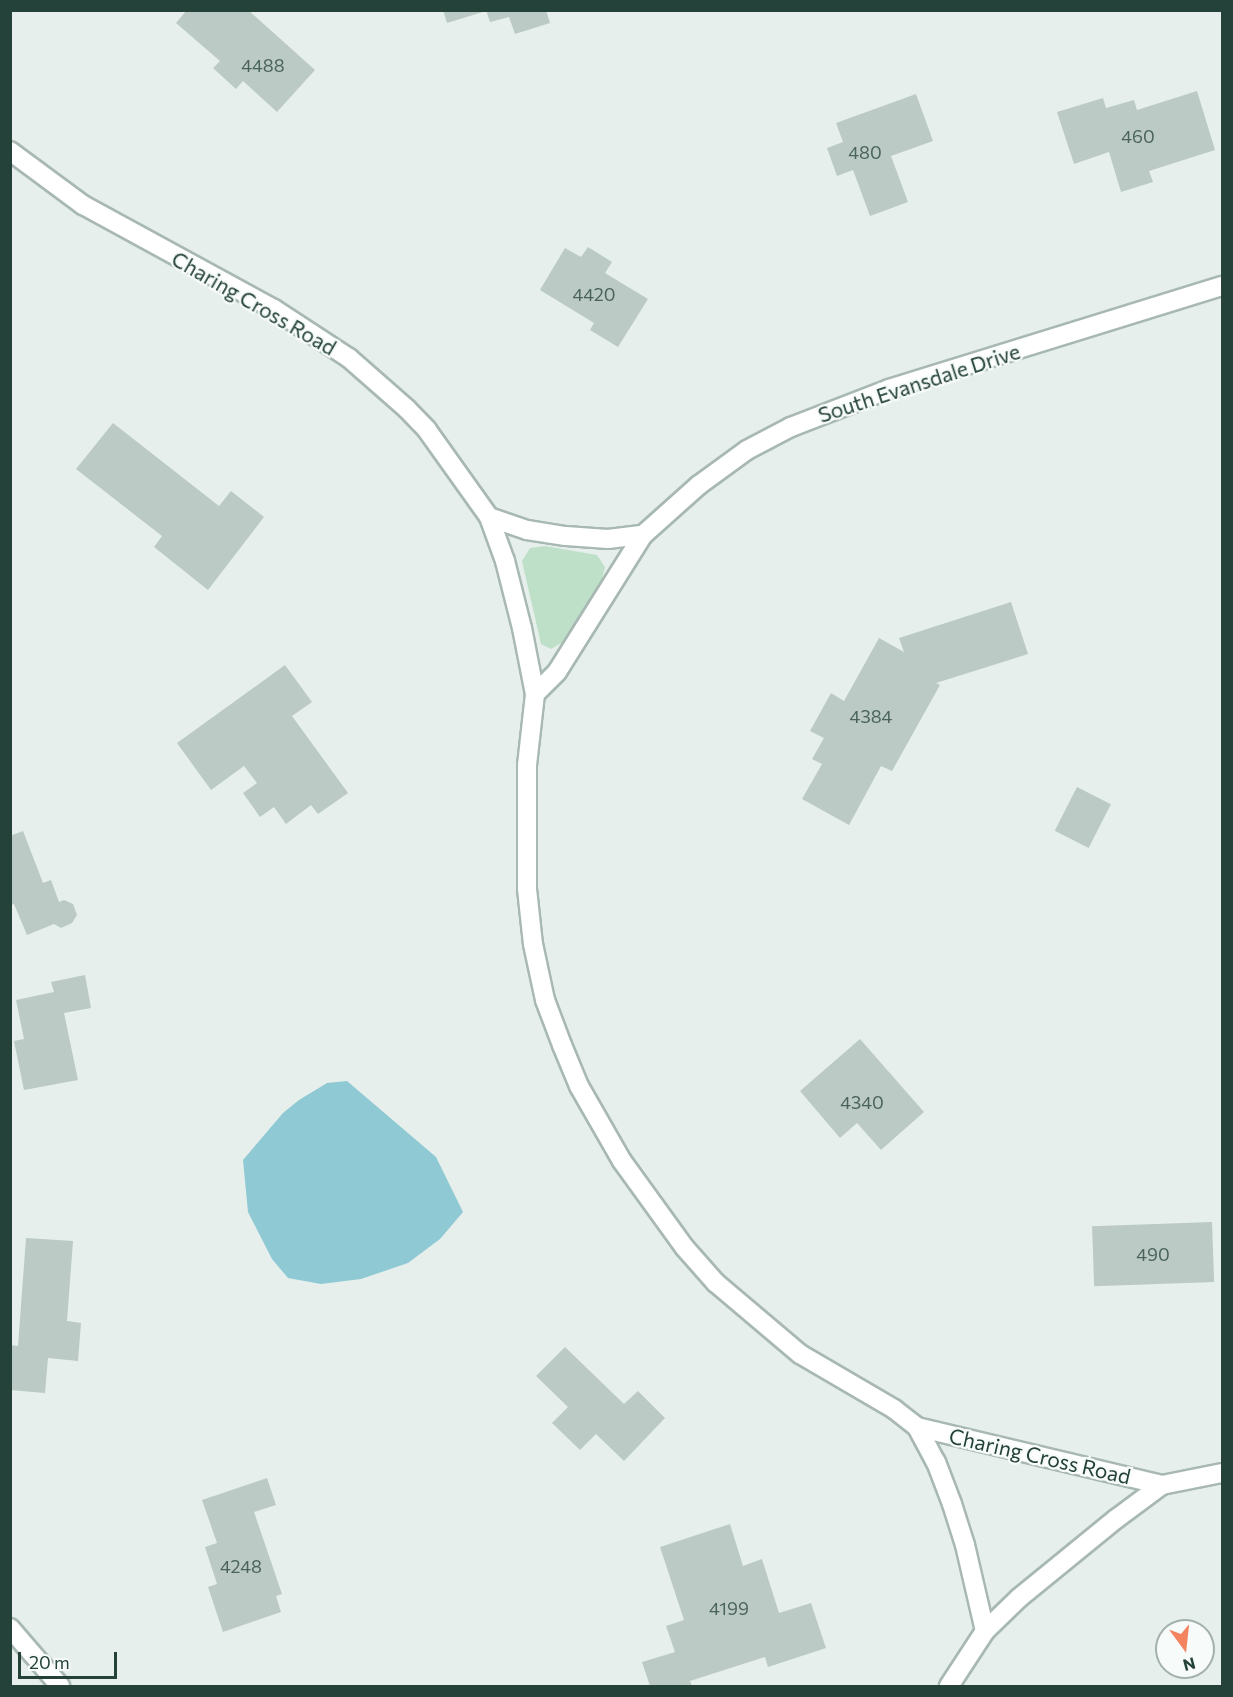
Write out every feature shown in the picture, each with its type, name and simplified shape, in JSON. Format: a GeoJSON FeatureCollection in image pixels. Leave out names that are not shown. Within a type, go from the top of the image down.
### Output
{"type":"FeatureCollection","features":[{"type":"Feature","properties":{"kind":"street","name":"Charing Cross Road"},"geometry":{"type":"LineString","coordinates":[[10,151],[83,205],[274,309],[349,358],[407,409],[427,430],[489,517],[505,561],[522,628],[535,694],[527,765],[526,833],[533,944],[545,1000],[579,1086],[600,1126],[652,1204],[716,1283],[800,1354],[894,1409],[917,1427],[936,1462],[952,1504],[965,1545],[984,1631]]}},
{"type":"Feature","properties":{"kind":"street","name":"South Evansdale Drive"},"geometry":{"type":"LineString","coordinates":[[643,535],[723,466],[791,427],[889,389],[1222,286]]}},
{"type":"Feature","properties":{"kind":"street"},"geometry":{"type":"LineString","coordinates":[[489,517],[527,530],[566,536],[608,539],[643,535]]}},
{"type":"Feature","properties":{"kind":"street"},"geometry":{"type":"LineString","coordinates":[[535,694],[557,672],[643,535]]}},
{"type":"Feature","properties":{"kind":"street","name":"Charing Cross Road"},"geometry":{"type":"LineString","coordinates":[[917,1427],[1162,1485]]}},
{"type":"Feature","properties":{"kind":"street"},"geometry":{"type":"LineString","coordinates":[[949,1686],[984,1631],[1019,1598],[1116,1519],[1162,1485],[1222,1473]]}},
{"type":"Feature","properties":{"kind":"street"},"geometry":{"type":"LineString","coordinates":[[10,1628],[60,1686]]}},
{"type":"Feature","properties":{"kind":"green space"},"geometry":{"type":"Polygon","coordinates":[[[545,546],[597,555],[605,567],[601,583],[563,642],[551,649],[541,644],[522,561],[530,548],[545,546]]]}},
{"type":"Feature","properties":{"kind":"water"},"geometry":{"type":"Polygon","coordinates":[[[347,1081],[436,1157],[463,1212],[440,1239],[408,1263],[361,1279],[321,1284],[288,1278],[272,1259],[248,1212],[243,1160],[283,1113],[299,1100],[327,1083],[347,1081]]]}},
{"type":"Feature","properties":{"kind":"building"},"geometry":{"type":"Polygon","coordinates":[[[187,10],[248,10],[315,70],[277,112],[243,81],[236,89],[213,68],[220,61],[176,23],[187,10]]]}},
{"type":"Feature","properties":{"kind":"building"},"geometry":{"type":"Polygon","coordinates":[[[443,10],[486,10],[486,11],[447,23],[443,10]]]}},
{"type":"Feature","properties":{"kind":"building"},"geometry":{"type":"Polygon","coordinates":[[[486,10],[546,10],[550,23],[515,34],[509,17],[490,22],[486,10]]]}},
{"type":"Feature","properties":{"kind":"building"},"geometry":{"type":"Polygon","coordinates":[[[1197,91],[1215,150],[1149,171],[1153,182],[1121,192],[1109,152],[1074,164],[1057,112],[1103,98],[1106,108],[1134,100],[1137,110],[1197,91]]]}},
{"type":"Feature","properties":{"kind":"building"},"geometry":{"type":"Polygon","coordinates":[[[916,94],[933,141],[891,156],[908,202],[870,216],[853,170],[837,176],[827,148],[843,142],[836,123],[916,94]]]}},
{"type":"Feature","properties":{"kind":"building"},"geometry":{"type":"Polygon","coordinates":[[[588,247],[612,262],[605,273],[648,299],[618,347],[590,330],[594,323],[540,290],[565,248],[581,257],[588,247]]]}},
{"type":"Feature","properties":{"kind":"building"},"geometry":{"type":"Polygon","coordinates":[[[113,423],[219,506],[231,491],[264,517],[208,590],[154,547],[162,536],[76,469],[113,423]]]}},
{"type":"Feature","properties":{"kind":"building"},"geometry":{"type":"Polygon","coordinates":[[[1011,602],[1028,654],[936,683],[940,685],[892,771],[881,766],[849,825],[802,799],[822,764],[812,759],[824,738],[810,731],[831,693],[844,701],[879,638],[904,652],[899,638],[1011,602]]]}},
{"type":"Feature","properties":{"kind":"building"},"geometry":{"type":"Polygon","coordinates":[[[285,665],[312,702],[292,716],[348,793],[318,814],[311,805],[286,824],[274,807],[260,817],[243,793],[257,783],[244,766],[211,790],[177,743],[285,665]]]}},
{"type":"Feature","properties":{"kind":"building"},"geometry":{"type":"Polygon","coordinates":[[[1077,787],[1111,804],[1089,848],[1055,831],[1077,787]]]}},
{"type":"Feature","properties":{"kind":"building"},"geometry":{"type":"Polygon","coordinates":[[[23,831],[43,883],[51,880],[59,902],[64,900],[73,904],[77,915],[72,923],[61,928],[54,924],[27,935],[14,904],[10,905],[10,836],[23,831]]]}},
{"type":"Feature","properties":{"kind":"building"},"geometry":{"type":"Polygon","coordinates":[[[85,975],[91,1008],[64,1013],[78,1080],[24,1090],[14,1041],[24,1039],[16,1000],[54,992],[51,982],[85,975]]]}},
{"type":"Feature","properties":{"kind":"building"},"geometry":{"type":"Polygon","coordinates":[[[860,1039],[924,1112],[881,1150],[857,1123],[840,1138],[800,1091],[860,1039]]]}},
{"type":"Feature","properties":{"kind":"building"},"geometry":{"type":"Polygon","coordinates":[[[1212,1222],[1214,1282],[1094,1286],[1092,1226],[1212,1222]]]}},
{"type":"Feature","properties":{"kind":"building"},"geometry":{"type":"Polygon","coordinates":[[[26,1238],[73,1241],[67,1321],[81,1323],[78,1361],[48,1358],[45,1393],[10,1390],[10,1345],[18,1346],[26,1238]]]}},
{"type":"Feature","properties":{"kind":"building"},"geometry":{"type":"Polygon","coordinates":[[[565,1347],[624,1404],[638,1391],[665,1418],[624,1461],[596,1434],[580,1450],[552,1423],[568,1407],[536,1376],[565,1347]]]}},
{"type":"Feature","properties":{"kind":"building"},"geometry":{"type":"Polygon","coordinates":[[[267,1478],[276,1505],[254,1512],[282,1594],[276,1596],[281,1612],[223,1632],[208,1587],[217,1584],[205,1547],[217,1543],[202,1500],[267,1478]]]}},
{"type":"Feature","properties":{"kind":"building"},"geometry":{"type":"Polygon","coordinates":[[[730,1524],[743,1566],[762,1559],[779,1613],[811,1603],[826,1648],[768,1667],[765,1657],[690,1681],[692,1686],[650,1686],[642,1662],[675,1652],[666,1626],[684,1620],[660,1547],[730,1524]]]}}]}
